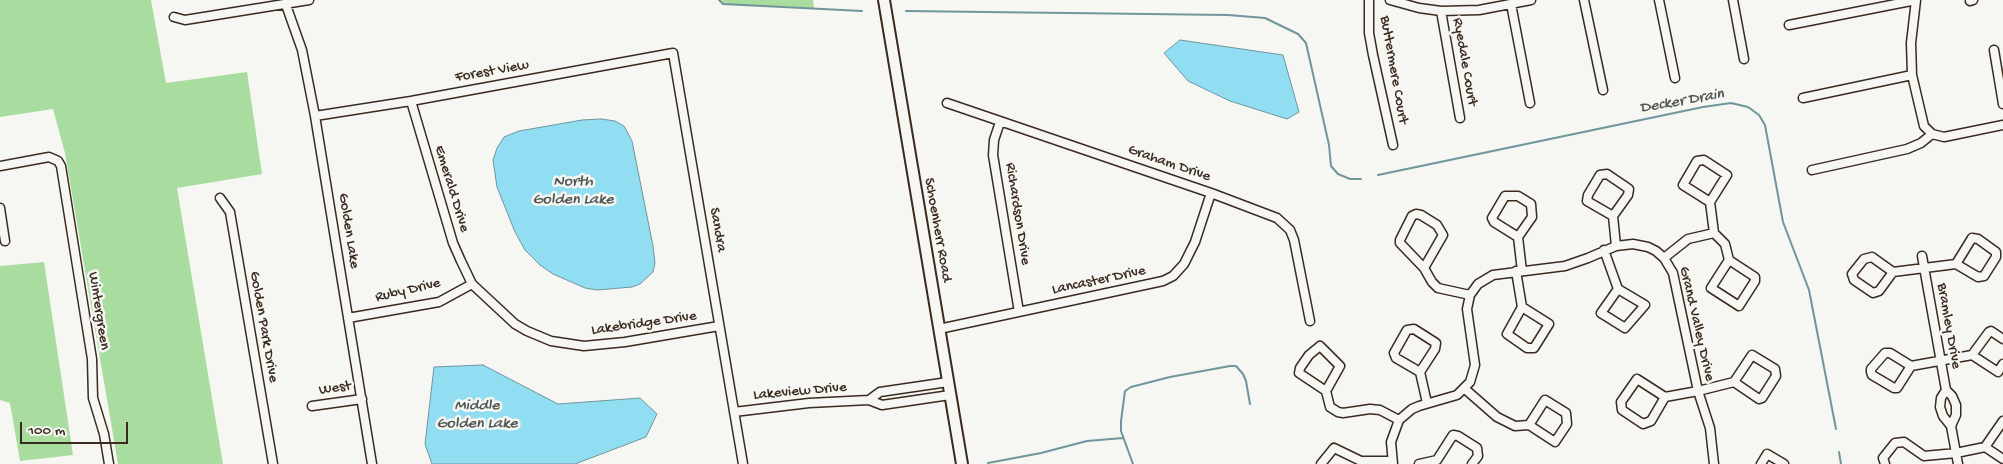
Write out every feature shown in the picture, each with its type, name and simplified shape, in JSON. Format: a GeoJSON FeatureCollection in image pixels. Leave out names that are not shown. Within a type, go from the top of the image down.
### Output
{"type":"FeatureCollection","features":[{"type":"Feature","properties":{"kind":"street"},"geometry":{"type":"LineString","coordinates":[[174,18],[185,20],[309,0]]}},
{"type":"Feature","properties":{"kind":"street","name":"Schoenherr Road"},"geometry":{"type":"LineString","coordinates":[[884,0],[962,464]]}},
{"type":"Feature","properties":{"kind":"street","name":"Buttermere Court"},"geometry":{"type":"LineString","coordinates":[[1369,0],[1373,55],[1393,145]]}},
{"type":"Feature","properties":{"kind":"street"},"geometry":{"type":"LineString","coordinates":[[1390,0],[1414,7],[1441,11],[1479,10],[1531,0]]}},
{"type":"Feature","properties":{"kind":"street"},"geometry":{"type":"LineString","coordinates":[[1584,0],[1603,90]]}},
{"type":"Feature","properties":{"kind":"street"},"geometry":{"type":"LineString","coordinates":[[1659,0],[1675,78]]}},
{"type":"Feature","properties":{"kind":"street"},"geometry":{"type":"LineString","coordinates":[[1733,0],[1744,59]]}},
{"type":"Feature","properties":{"kind":"street"},"geometry":{"type":"LineString","coordinates":[[1789,25],[1916,0],[1911,43],[1912,75],[1924,126],[1932,134],[1949,136],[2003,125]]}},
{"type":"Feature","properties":{"kind":"street"},"geometry":{"type":"LineString","coordinates":[[1511,4],[1530,104]]}},
{"type":"Feature","properties":{"kind":"street","name":"Golden Lake"},"geometry":{"type":"LineString","coordinates":[[286,5],[302,50],[315,116],[372,464]]}},
{"type":"Feature","properties":{"kind":"street","name":"Ryedale Court"},"geometry":{"type":"LineString","coordinates":[[1441,11],[1460,118]]}},
{"type":"Feature","properties":{"kind":"street"},"geometry":{"type":"LineString","coordinates":[[1994,50],[2003,104]]}},
{"type":"Feature","properties":{"kind":"street","name":"Forest View"},"geometry":{"type":"LineString","coordinates":[[315,116],[410,101],[673,53]]}},
{"type":"Feature","properties":{"kind":"street","name":"Sandra"},"geometry":{"type":"LineString","coordinates":[[673,53],[743,464]]}},
{"type":"Feature","properties":{"kind":"street"},"geometry":{"type":"LineString","coordinates":[[1803,98],[1912,75]]}},
{"type":"Feature","properties":{"kind":"street","name":"Emerald Drive"},"geometry":{"type":"LineString","coordinates":[[410,101],[453,243],[472,284]]}},
{"type":"Feature","properties":{"kind":"street","name":"Graham Drive"},"geometry":{"type":"LineString","coordinates":[[947,103],[1268,213],[1282,221],[1290,230],[1296,246],[1310,321]]}},
{"type":"Feature","properties":{"kind":"street","name":"Richardson Drive"},"geometry":{"type":"LineString","coordinates":[[1000,122],[994,140],[993,152],[1019,312]]}},
{"type":"Feature","properties":{"kind":"street"},"geometry":{"type":"LineString","coordinates":[[1812,170],[1907,149],[1921,144],[1932,134]]}},
{"type":"Feature","properties":{"kind":"street","name":"Wintergreen"},"geometry":{"type":"LineString","coordinates":[[0,166],[49,157],[58,161],[62,172],[92,359],[93,398],[104,434],[109,464]]}},
{"type":"Feature","properties":{"kind":"street"},"geometry":{"type":"LineString","coordinates":[[1710,202],[1683,185],[1698,161],[1704,160],[1727,175],[1710,202],[1714,233],[1725,244],[1729,260],[1755,277],[1756,281],[1738,306],[1711,288],[1729,260]]}},
{"type":"Feature","properties":{"kind":"street"},"geometry":{"type":"LineString","coordinates":[[1613,216],[1587,201],[1588,195],[1600,175],[1607,174],[1629,189],[1628,195],[1613,216],[1616,246]]}},
{"type":"Feature","properties":{"kind":"street","name":"Lancaster Drive"},"geometry":{"type":"LineString","coordinates":[[939,329],[1146,286],[1168,279],[1179,270],[1190,253],[1211,193]]}},
{"type":"Feature","properties":{"kind":"street"},"geometry":{"type":"LineString","coordinates":[[1518,236],[1494,222],[1492,218],[1506,196],[1518,196],[1531,204],[1532,217],[1518,236],[1522,307],[1507,334],[1528,348],[1534,348],[1549,324],[1522,307]]}},
{"type":"Feature","properties":{"kind":"street","name":"Golden Park Drive"},"geometry":{"type":"LineString","coordinates":[[220,198],[230,212],[273,464]]}},
{"type":"Feature","properties":{"kind":"street"},"geometry":{"type":"LineString","coordinates":[[0,208],[5,241]]}},
{"type":"Feature","properties":{"kind":"street"},"geometry":{"type":"LineString","coordinates":[[1321,464],[1334,448],[1360,462],[1392,463],[1391,442],[1399,420],[1412,409],[1427,403],[1450,398],[1464,389],[1470,382],[1476,365],[1467,309],[1470,295],[1438,288],[1424,268],[1400,243],[1401,235],[1412,216],[1416,214],[1437,225],[1443,235],[1424,268]]}},
{"type":"Feature","properties":{"kind":"street"},"geometry":{"type":"LineString","coordinates":[[1664,258],[1688,238],[1714,233]]}},
{"type":"Feature","properties":{"kind":"street"},"geometry":{"type":"LineString","coordinates":[[1972,238],[1978,239],[1996,252],[1996,257],[1984,276],[1978,277],[1956,264],[1972,238]]}},
{"type":"Feature","properties":{"kind":"street","name":"Grand Valley Drive"},"geometry":{"type":"LineString","coordinates":[[1470,295],[1483,280],[1493,275],[1574,264],[1604,250],[1625,244],[1640,245],[1656,251],[1664,258],[1673,273],[1698,391],[1710,428],[1714,464]]}},
{"type":"Feature","properties":{"kind":"street"},"geometry":{"type":"LineString","coordinates":[[1604,250],[1618,289],[1645,305],[1625,328],[1602,313],[1618,289]]}},
{"type":"Feature","properties":{"kind":"street","name":"Bramley Drive"},"geometry":{"type":"LineString","coordinates":[[1922,256],[1946,390],[1952,396],[1956,405],[1956,415],[1951,426]]}},
{"type":"Feature","properties":{"kind":"street"},"geometry":{"type":"LineString","coordinates":[[1872,257],[1893,272],[1879,291],[1873,293],[1854,280],[1852,274],[1864,259],[1872,257]]}},
{"type":"Feature","properties":{"kind":"street","name":"Bramley Drive"},"geometry":{"type":"LineString","coordinates":[[1893,272],[1956,264]]}},
{"type":"Feature","properties":{"kind":"street","name":"Lakebridge Drive"},"geometry":{"type":"LineString","coordinates":[[472,284],[514,324],[534,334],[561,343],[596,346],[720,326]]}},
{"type":"Feature","properties":{"kind":"street","name":"Ruby Drive"},"geometry":{"type":"LineString","coordinates":[[348,318],[439,302],[472,284]]}},
{"type":"Feature","properties":{"kind":"street"},"geometry":{"type":"LineString","coordinates":[[1420,372],[1396,358],[1394,353],[1407,330],[1414,329],[1436,343],[1435,349],[1420,372],[1427,403]]}},
{"type":"Feature","properties":{"kind":"street"},"geometry":{"type":"LineString","coordinates":[[1972,355],[1989,332],[1991,331],[2003,339]]}},
{"type":"Feature","properties":{"kind":"street"},"geometry":{"type":"LineString","coordinates":[[1326,391],[1340,366],[1320,346],[1309,355],[1300,368],[1299,373],[1326,391],[1330,407],[1338,412],[1374,409],[1387,412],[1399,420]]}},
{"type":"Feature","properties":{"kind":"street"},"geometry":{"type":"LineString","coordinates":[[1911,366],[1897,388],[1872,375],[1871,372],[1871,369],[1885,353],[1890,353],[1911,366],[1972,355],[1998,372],[2003,364]]}},
{"type":"Feature","properties":{"kind":"street"},"geometry":{"type":"LineString","coordinates":[[1665,397],[1651,420],[1642,424],[1622,410],[1621,402],[1637,378],[1665,397],[1734,382],[1752,354],[1775,369],[1776,376],[1762,398],[1759,399],[1734,382]]}},
{"type":"Feature","properties":{"kind":"street","name":"Lakeview Drive"},"geometry":{"type":"LineString","coordinates":[[869,400],[880,392],[948,382]]}},
{"type":"Feature","properties":{"kind":"street"},"geometry":{"type":"LineString","coordinates":[[1464,389],[1506,423],[1515,426],[1529,426],[1555,442],[1567,424],[1566,413],[1545,400],[1529,426]]}},
{"type":"Feature","properties":{"kind":"street","name":"Bramley Drive"},"geometry":{"type":"LineString","coordinates":[[1946,390],[1941,398],[1940,407],[1943,416],[1951,426],[1958,464]]}},
{"type":"Feature","properties":{"kind":"street","name":"Lakeview Drive"},"geometry":{"type":"LineString","coordinates":[[734,412],[809,403],[869,400],[882,405],[950,395]]}},
{"type":"Feature","properties":{"kind":"street","name":"West"},"geometry":{"type":"LineString","coordinates":[[312,406],[362,399]]}},
{"type":"Feature","properties":{"kind":"street"},"geometry":{"type":"LineString","coordinates":[[1885,464],[1883,458],[1895,442],[1904,442],[1924,456],[1956,453],[1985,447],[2003,420]]}},
{"type":"Feature","properties":{"kind":"street"},"geometry":{"type":"LineString","coordinates":[[1418,464],[1440,462],[1453,435],[1472,444],[1478,452],[1478,456],[1472,464]]}},
{"type":"Feature","properties":{"kind":"street"},"geometry":{"type":"LineString","coordinates":[[1985,447],[2003,459]]}},
{"type":"Feature","properties":{"kind":"street"},"geometry":{"type":"LineString","coordinates":[[1762,464],[1767,454],[1784,464]]}},
{"type":"Feature","properties":{"kind":"street"},"geometry":{"type":"LineString","coordinates":[[1919,464],[1924,456]]}},
{"type":"Feature","properties":{"kind":"green space"},"geometry":{"type":"Polygon","coordinates":[[[0,0],[151,0],[166,83],[247,72],[262,174],[177,188],[223,464],[118,464],[65,153],[53,109],[0,117],[0,0]]]}},
{"type":"Feature","properties":{"kind":"green space"},"geometry":{"type":"Polygon","coordinates":[[[719,0],[813,0],[814,8],[723,4],[719,0]]]}},
{"type":"Feature","properties":{"kind":"green space"},"geometry":{"type":"Polygon","coordinates":[[[44,262],[73,455],[20,461],[10,403],[0,400],[0,266],[44,262]]]}},
{"type":"Feature","properties":{"kind":"water"},"geometry":{"type":"Polygon","coordinates":[[[1180,40],[1283,55],[1299,112],[1287,119],[1230,101],[1188,81],[1164,53],[1180,40]]]}},
{"type":"Feature","properties":{"kind":"water","name":"North Golden Lake"},"geometry":{"type":"Polygon","coordinates":[[[601,119],[615,121],[624,126],[632,141],[655,263],[653,272],[640,284],[632,287],[597,290],[585,288],[553,274],[540,265],[525,250],[515,232],[497,187],[493,160],[497,148],[504,137],[519,131],[582,120],[601,119]]]}},
{"type":"Feature","properties":{"kind":"water","name":"Middle Golden Lake"},"geometry":{"type":"Polygon","coordinates":[[[483,365],[558,404],[640,398],[657,414],[646,437],[575,464],[432,464],[425,444],[434,367],[483,365]]]}},
{"type":"Feature","properties":{"kind":"waterway","name":"Decker Drain"},"geometry":{"type":"LineString","coordinates":[[719,0],[723,4],[862,11]]}},
{"type":"Feature","properties":{"kind":"waterway","name":"Decker Drain"},"geometry":{"type":"LineString","coordinates":[[906,11],[1228,15],[1265,18],[1298,34],[1306,43],[1329,145],[1331,166],[1338,174],[1350,179],[1361,179]]}},
{"type":"Feature","properties":{"kind":"waterway","name":"Decker Drain"},"geometry":{"type":"LineString","coordinates":[[1378,175],[1703,107],[1731,103],[1748,107],[1759,115],[1765,125],[1783,222],[1809,290],[1836,429]]}},
{"type":"Feature","properties":{"kind":"waterway"},"geometry":{"type":"LineString","coordinates":[[1133,464],[1121,431],[1125,391],[1131,387],[1170,377],[1236,366],[1246,381],[1250,404]]}},
{"type":"Feature","properties":{"kind":"waterway"},"geometry":{"type":"LineString","coordinates":[[988,463],[1041,453],[1087,441],[1123,438]]}},
{"type":"Feature","properties":{"kind":"waterway","name":"Decker Drain"},"geometry":{"type":"LineString","coordinates":[[1839,452],[1841,464]]}}]}
